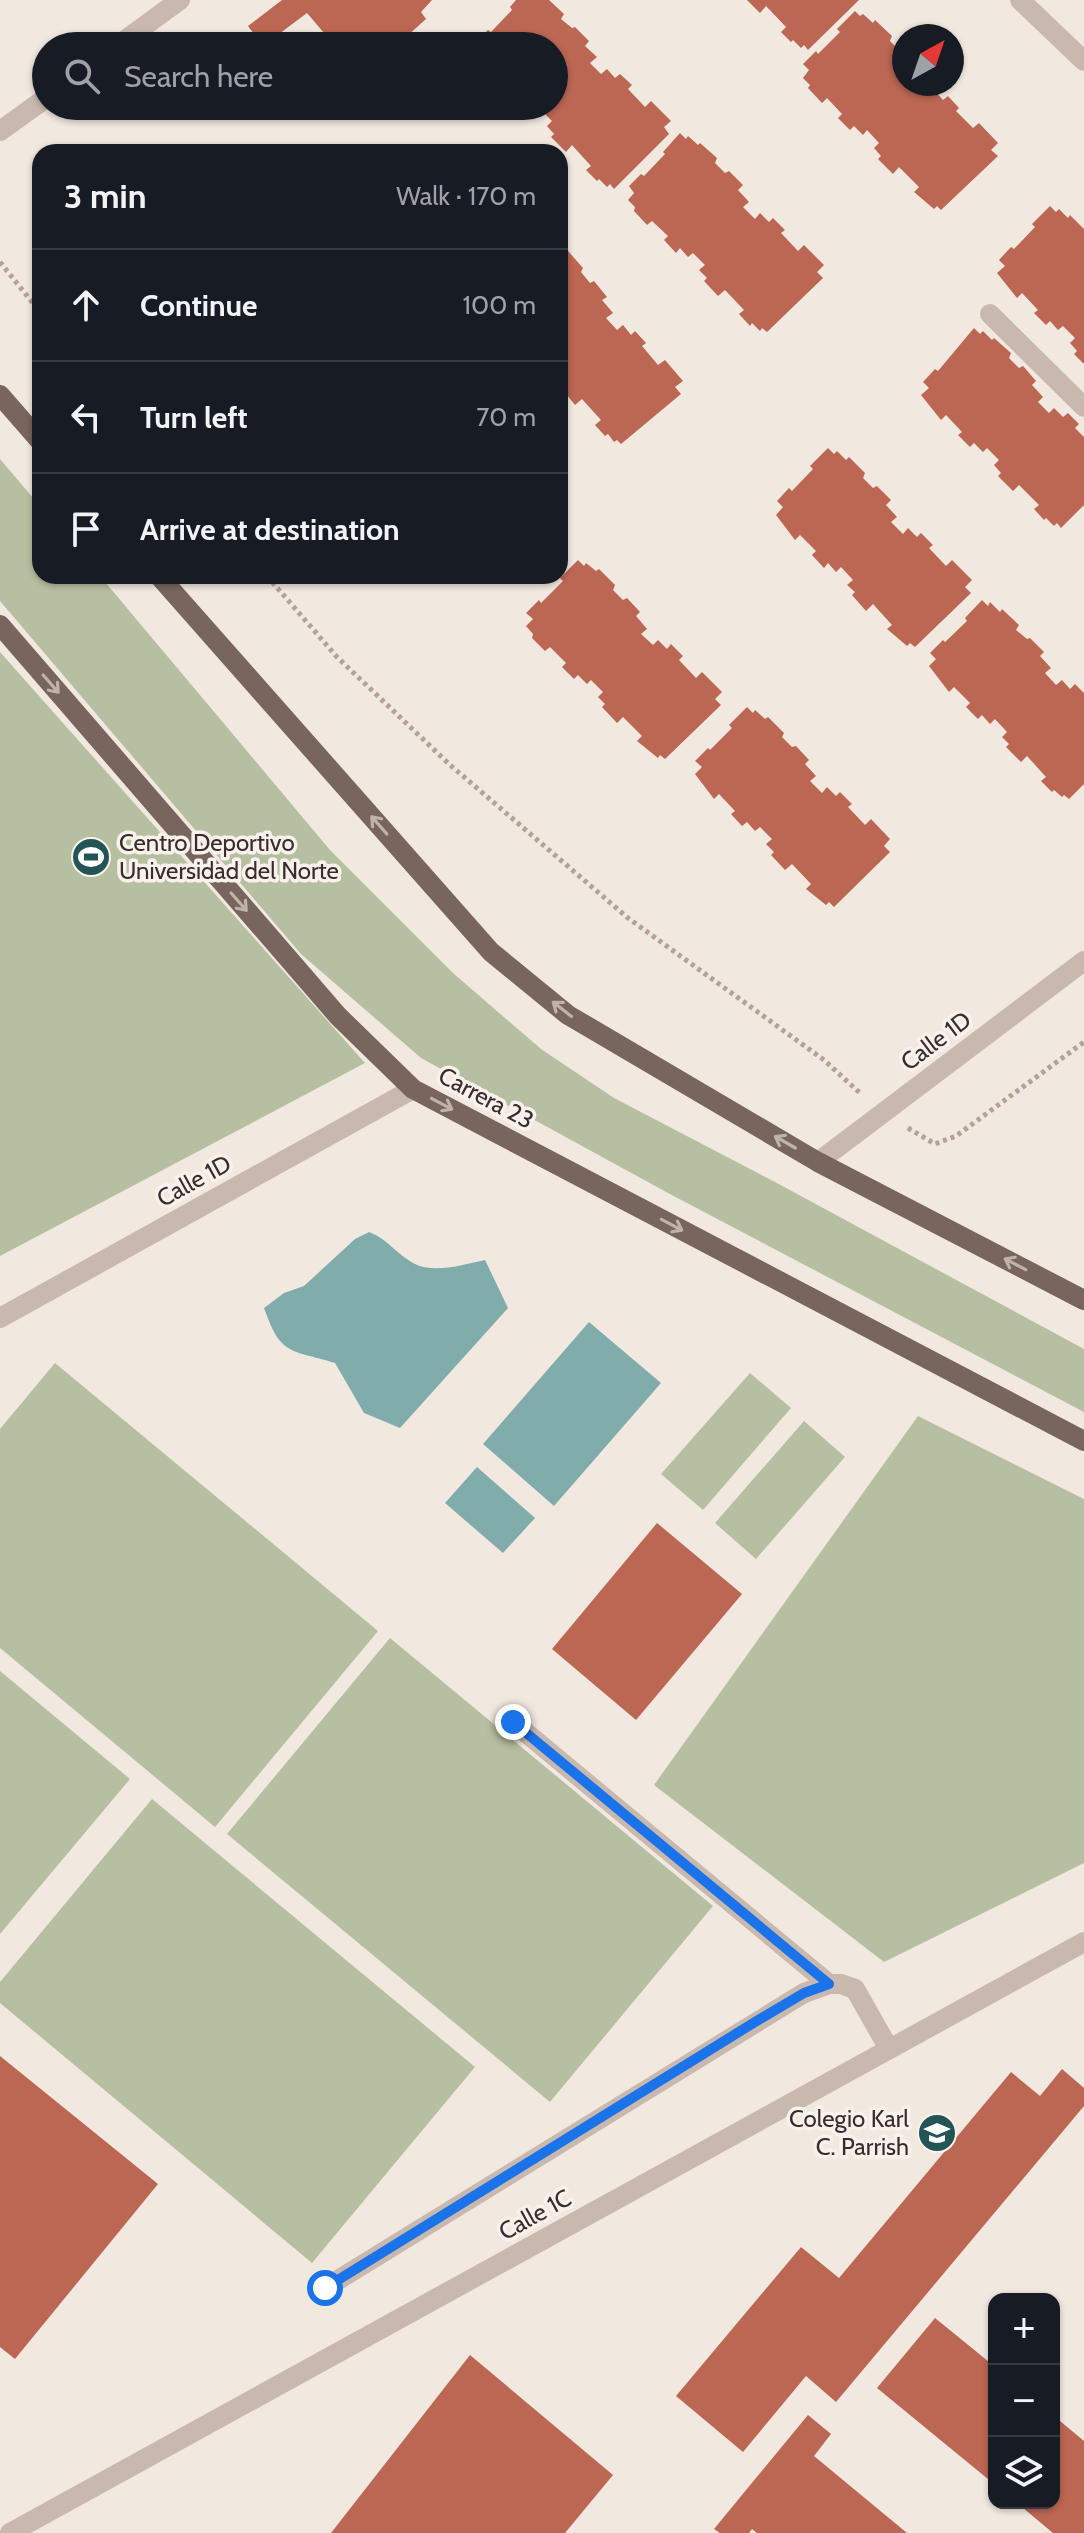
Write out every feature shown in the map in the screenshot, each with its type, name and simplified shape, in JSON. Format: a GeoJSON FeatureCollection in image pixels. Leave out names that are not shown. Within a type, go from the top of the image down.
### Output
{"type":"FeatureCollection","features":[{"type":"Feature","properties":{"kind":"main road"},"geometry":{"type":"LineString","coordinates":[[0,395],[32,432]]}},
{"type":"Feature","properties":{"kind":"main road"},"geometry":{"type":"LineString","coordinates":[[166,584],[491,952],[568,1015],[818,1162],[1084,1300]]}},
{"type":"Feature","properties":{"kind":"main road","name":"Carrera 23"},"geometry":{"type":"LineString","coordinates":[[0,625],[338,1016],[413,1089],[1084,1441]]}},
{"type":"Feature","properties":{"kind":"street"},"geometry":{"type":"LineString","coordinates":[[136,32],[180,0]]}},
{"type":"Feature","properties":{"kind":"street"},"geometry":{"type":"LineString","coordinates":[[1020,0],[1084,61]]}},
{"type":"Feature","properties":{"kind":"street"},"geometry":{"type":"LineString","coordinates":[[0,131],[32,108]]}},
{"type":"Feature","properties":{"kind":"street"},"geometry":{"type":"LineString","coordinates":[[990,314],[1084,407]]}},
{"type":"Feature","properties":{"kind":"street","name":"Calle 1D"},"geometry":{"type":"LineString","coordinates":[[818,1162],[1084,961]]}},
{"type":"Feature","properties":{"kind":"street","name":"Calle 1D"},"geometry":{"type":"LineString","coordinates":[[0,1318],[413,1089]]}},
{"type":"Feature","properties":{"kind":"street"},"geometry":{"type":"LineString","coordinates":[[513,1722],[829,1984]]}},
{"type":"Feature","properties":{"kind":"street","name":"Calle 1C"},"geometry":{"type":"LineString","coordinates":[[10,2533],[1084,1942]]}},
{"type":"Feature","properties":{"kind":"street"},"geometry":{"type":"LineString","coordinates":[[325,2288],[804,1993],[829,1984],[855,1989],[889,2049]]}},
{"type":"Feature","properties":{"kind":"path"},"geometry":{"type":"LineString","coordinates":[[0,262],[32,302]]}},
{"type":"Feature","properties":{"kind":"path"},"geometry":{"type":"LineString","coordinates":[[274,584],[337,657],[449,764],[628,918],[824,1060],[882,1113],[935,1144],[956,1136],[1084,1042]]}},
{"type":"Feature","properties":{"kind":"green space"},"geometry":{"type":"Polygon","coordinates":[[[0,459],[32,497],[32,584],[107,584],[330,850],[454,974],[541,1049],[614,1098],[1084,1349],[1084,1412],[668,1193],[421,1058],[301,954],[0,601],[0,459]]]}},
{"type":"Feature","properties":{"kind":"green space","name":"Centro Deportivo Universidad del Norte"},"geometry":{"type":"Polygon","coordinates":[[[0,652],[365,1063],[0,1256],[0,652]]]}},
{"type":"Feature","properties":{"kind":"green space"},"geometry":{"type":"Polygon","coordinates":[[[55,1363],[378,1631],[215,1827],[0,1648],[0,1429],[55,1363]]]}},
{"type":"Feature","properties":{"kind":"green space"},"geometry":{"type":"Polygon","coordinates":[[[750,1373],[791,1408],[703,1510],[661,1474],[750,1373]]]}},
{"type":"Feature","properties":{"kind":"green space"},"geometry":{"type":"Polygon","coordinates":[[[918,1416],[1084,1499],[1084,1863],[884,1962],[654,1785],[918,1416]]]}},
{"type":"Feature","properties":{"kind":"green space"},"geometry":{"type":"Polygon","coordinates":[[[804,1421],[845,1457],[756,1559],[715,1523],[804,1421]]]}},
{"type":"Feature","properties":{"kind":"green space"},"geometry":{"type":"Polygon","coordinates":[[[390,1638],[713,1906],[550,2102],[227,1834],[390,1638]]]}},
{"type":"Feature","properties":{"kind":"green space"},"geometry":{"type":"Polygon","coordinates":[[[0,1671],[130,1779],[0,1934],[0,1671]]]}},
{"type":"Feature","properties":{"kind":"green space"},"geometry":{"type":"Polygon","coordinates":[[[152,1799],[475,2067],[312,2263],[0,2003],[0,1982],[152,1799]]]}},
{"type":"Feature","properties":{"kind":"water"},"geometry":{"type":"Polygon","coordinates":[[[369,1232],[409,1261],[423,1267],[450,1267],[485,1260],[508,1308],[400,1428],[364,1413],[335,1363],[297,1352],[282,1343],[264,1308],[284,1293],[304,1286],[355,1239],[369,1232]]]}},
{"type":"Feature","properties":{"kind":"water"},"geometry":{"type":"Polygon","coordinates":[[[589,1322],[661,1383],[554,1506],[483,1444],[589,1322]]]}},
{"type":"Feature","properties":{"kind":"water"},"geometry":{"type":"Polygon","coordinates":[[[477,1467],[535,1518],[503,1553],[445,1503],[477,1467]]]}},
{"type":"Feature","properties":{"kind":"building"},"geometry":{"type":"Polygon","coordinates":[[[282,0],[432,0],[421,12],[426,19],[412,32],[323,32],[307,13],[282,32],[252,32],[248,26],[282,0]]]}},
{"type":"Feature","properties":{"kind":"building"},"geometry":{"type":"Polygon","coordinates":[[[516,0],[549,0],[564,14],[561,19],[589,41],[585,46],[597,57],[590,63],[601,74],[607,69],[615,78],[620,74],[632,85],[628,89],[645,107],[651,101],[671,121],[664,127],[669,134],[614,189],[610,184],[607,187],[599,179],[597,181],[586,170],[591,166],[572,145],[568,150],[568,144],[558,144],[547,126],[551,120],[568,120],[568,32],[491,32],[512,10],[510,7],[516,0]]]}},
{"type":"Feature","properties":{"kind":"building"},"geometry":{"type":"Polygon","coordinates":[[[747,0],[859,0],[808,50],[804,45],[801,48],[793,40],[791,42],[781,32],[786,27],[766,6],[760,13],[747,0]]]}},
{"type":"Feature","properties":{"kind":"building"},"geometry":{"type":"Polygon","coordinates":[[[855,11],[873,23],[875,20],[892,36],[892,96],[939,96],[943,100],[948,96],[959,108],[956,111],[973,128],[979,123],[998,143],[991,150],[998,156],[941,210],[937,206],[934,209],[914,192],[919,187],[899,167],[893,174],[878,159],[881,156],[874,148],[879,143],[867,130],[863,135],[854,126],[850,130],[838,118],[842,114],[827,98],[822,103],[808,88],[810,85],[803,78],[809,70],[803,64],[840,32],[837,29],[855,11]]]}},
{"type":"Feature","properties":{"kind":"building"},"geometry":{"type":"Polygon","coordinates":[[[680,133],[698,145],[700,143],[717,158],[715,163],[725,173],[729,171],[743,185],[738,190],[749,202],[743,207],[755,219],[760,213],[769,222],[773,218],[785,230],[781,233],[798,251],[804,245],[824,265],[817,272],[823,278],[767,332],[762,328],[760,331],[752,323],[750,326],[739,314],[744,310],[725,290],[718,296],[704,281],[707,278],[699,270],[705,265],[693,253],[688,257],[680,248],[676,253],[664,240],[668,236],[652,221],[647,225],[628,200],[634,193],[629,186],[641,174],[644,176],[680,133]]]}},
{"type":"Feature","properties":{"kind":"building"},"geometry":{"type":"Polygon","coordinates":[[[1050,206],[1056,212],[1059,209],[1068,218],[1070,215],[1084,229],[1084,364],[1074,354],[1077,351],[1070,343],[1075,338],[1063,326],[1058,330],[1050,321],[1046,325],[1034,313],[1038,310],[1022,293],[1017,298],[997,273],[1005,266],[999,260],[1035,227],[1032,224],[1050,206]]]}},
{"type":"Feature","properties":{"kind":"building"},"geometry":{"type":"Polygon","coordinates":[[[568,251],[583,268],[581,272],[590,283],[594,281],[607,297],[602,300],[613,313],[606,318],[617,330],[623,325],[631,335],[635,331],[646,343],[642,346],[658,365],[665,360],[683,381],[675,387],[681,394],[621,444],[617,440],[614,442],[608,434],[605,436],[595,425],[601,420],[582,399],[575,405],[568,396],[568,251]]]}},
{"type":"Feature","properties":{"kind":"building"},"geometry":{"type":"Polygon","coordinates":[[[974,328],[980,334],[983,331],[992,340],[994,338],[1011,353],[1009,358],[1019,368],[1023,366],[1036,381],[1032,385],[1043,397],[1038,402],[1049,413],[1054,408],[1063,417],[1068,413],[1079,424],[1075,428],[1084,437],[1084,505],[1061,528],[1057,523],[1054,526],[1046,518],[1044,520],[1034,509],[1039,505],[1019,485],[1013,491],[998,476],[1001,473],[994,465],[999,460],[987,448],[983,452],[974,443],[970,447],[958,435],[962,432],[946,415],[941,420],[921,395],[929,388],[923,382],[935,369],[938,371],[974,328]]]}},
{"type":"Feature","properties":{"kind":"building"},"geometry":{"type":"Polygon","coordinates":[[[828,448],[834,454],[837,451],[846,460],[849,457],[865,473],[863,478],[891,500],[886,505],[897,517],[891,522],[903,534],[908,528],[917,537],[921,533],[933,545],[929,548],[946,566],[952,560],[972,580],[965,587],[971,593],[915,647],[910,643],[907,646],[887,629],[892,625],[873,604],[866,611],[852,595],[855,592],[847,585],[853,580],[841,567],[836,572],[828,563],[824,568],[812,555],[816,551],[800,535],[795,540],[776,515],[783,507],[777,501],[789,488],[792,491],[828,448]]]}},
{"type":"Feature","properties":{"kind":"building"},"geometry":{"type":"Polygon","coordinates":[[[578,560],[584,566],[586,563],[596,571],[599,569],[615,585],[613,590],[623,600],[627,598],[640,612],[636,616],[647,629],[641,634],[653,645],[658,640],[667,649],[671,644],[683,656],[679,660],[696,678],[702,672],[722,692],[715,699],[721,705],[665,759],[660,755],[658,758],[637,741],[642,736],[623,717],[617,723],[602,707],[605,704],[598,697],[603,692],[591,680],[587,684],[578,675],[574,679],[562,667],[566,663],[550,647],[545,651],[532,638],[533,634],[526,626],[533,619],[526,613],[560,584],[568,584],[568,570],[578,560]]]}},
{"type":"Feature","properties":{"kind":"building"},"geometry":{"type":"Polygon","coordinates":[[[982,600],[988,606],[990,602],[1000,612],[1002,609],[1019,625],[1016,630],[1044,652],[1040,656],[1051,668],[1045,673],[1056,685],[1062,680],[1070,689],[1075,684],[1084,693],[1084,784],[1069,799],[1054,790],[1052,792],[1041,781],[1046,777],[1027,756],[1021,762],[1006,747],[1009,744],[1002,737],[1007,732],[995,719],[990,724],[982,715],[978,719],[966,707],[970,703],[954,687],[949,692],[929,666],[936,659],[930,653],[967,621],[965,618],[982,600]]]}},
{"type":"Feature","properties":{"kind":"building"},"geometry":{"type":"Polygon","coordinates":[[[747,707],[765,719],[768,717],[784,733],[782,737],[809,760],[805,764],[816,776],[810,781],[822,793],[827,787],[836,796],[840,792],[852,804],[848,807],[865,825],[871,819],[890,839],[884,846],[890,852],[834,907],[829,902],[826,905],[806,889],[811,884],[792,864],[785,870],[771,855],[774,852],[766,844],[772,839],[760,827],[755,831],[747,822],[742,826],[731,814],[735,811],[719,794],[714,799],[695,774],[702,767],[695,761],[732,728],[729,725],[747,707]]]}},
{"type":"Feature","properties":{"kind":"building"},"geometry":{"type":"Polygon","coordinates":[[[657,1523],[742,1594],[636,1720],[552,1649],[657,1523]]]}},
{"type":"Feature","properties":{"kind":"building"},"geometry":{"type":"Polygon","coordinates":[[[0,2056],[158,2184],[15,2359],[0,2347],[0,2056]]]}},
{"type":"Feature","properties":{"kind":"building"},"geometry":{"type":"Polygon","coordinates":[[[1062,2069],[1084,2088],[1084,2106],[836,2402],[806,2376],[743,2452],[676,2396],[801,2247],[839,2278],[1011,2072],[1040,2096],[1062,2069]]]}},
{"type":"Feature","properties":{"kind":"building"},"geometry":{"type":"Polygon","coordinates":[[[935,2318],[988,2361],[988,2479],[877,2388],[935,2318]]]}},
{"type":"Feature","properties":{"kind":"building"},"geometry":{"type":"Polygon","coordinates":[[[470,2355],[613,2475],[565,2533],[331,2533],[470,2355]]]}},
{"type":"Feature","properties":{"kind":"building"},"geometry":{"type":"Polygon","coordinates":[[[808,2415],[831,2434],[814,2456],[907,2533],[757,2533],[752,2529],[749,2533],[720,2533],[714,2529],[808,2415]]]}},
{"type":"Feature","properties":{"kind":"building"},"geometry":{"type":"Polygon","coordinates":[[[1060,2421],[1084,2441],[1084,2533],[1053,2533],[1024,2509],[1060,2509],[1060,2421]]]}},
{"type":"Feature","properties":{"kind":"place","name":"Centro Deportivo Universidad del Norte"},"geometry":{"type":"Point","coordinates":[91,857]}},
{"type":"Feature","properties":{"kind":"place","name":"Colegio Karl C. Parrish"},"geometry":{"type":"Point","coordinates":[937,2133]}},
{"type":"Feature","properties":{"kind":"route"},"geometry":{"type":"LineString","coordinates":[[325,2288],[755,2022],[804,1993],[829,1984],[513,1722]]}}]}
